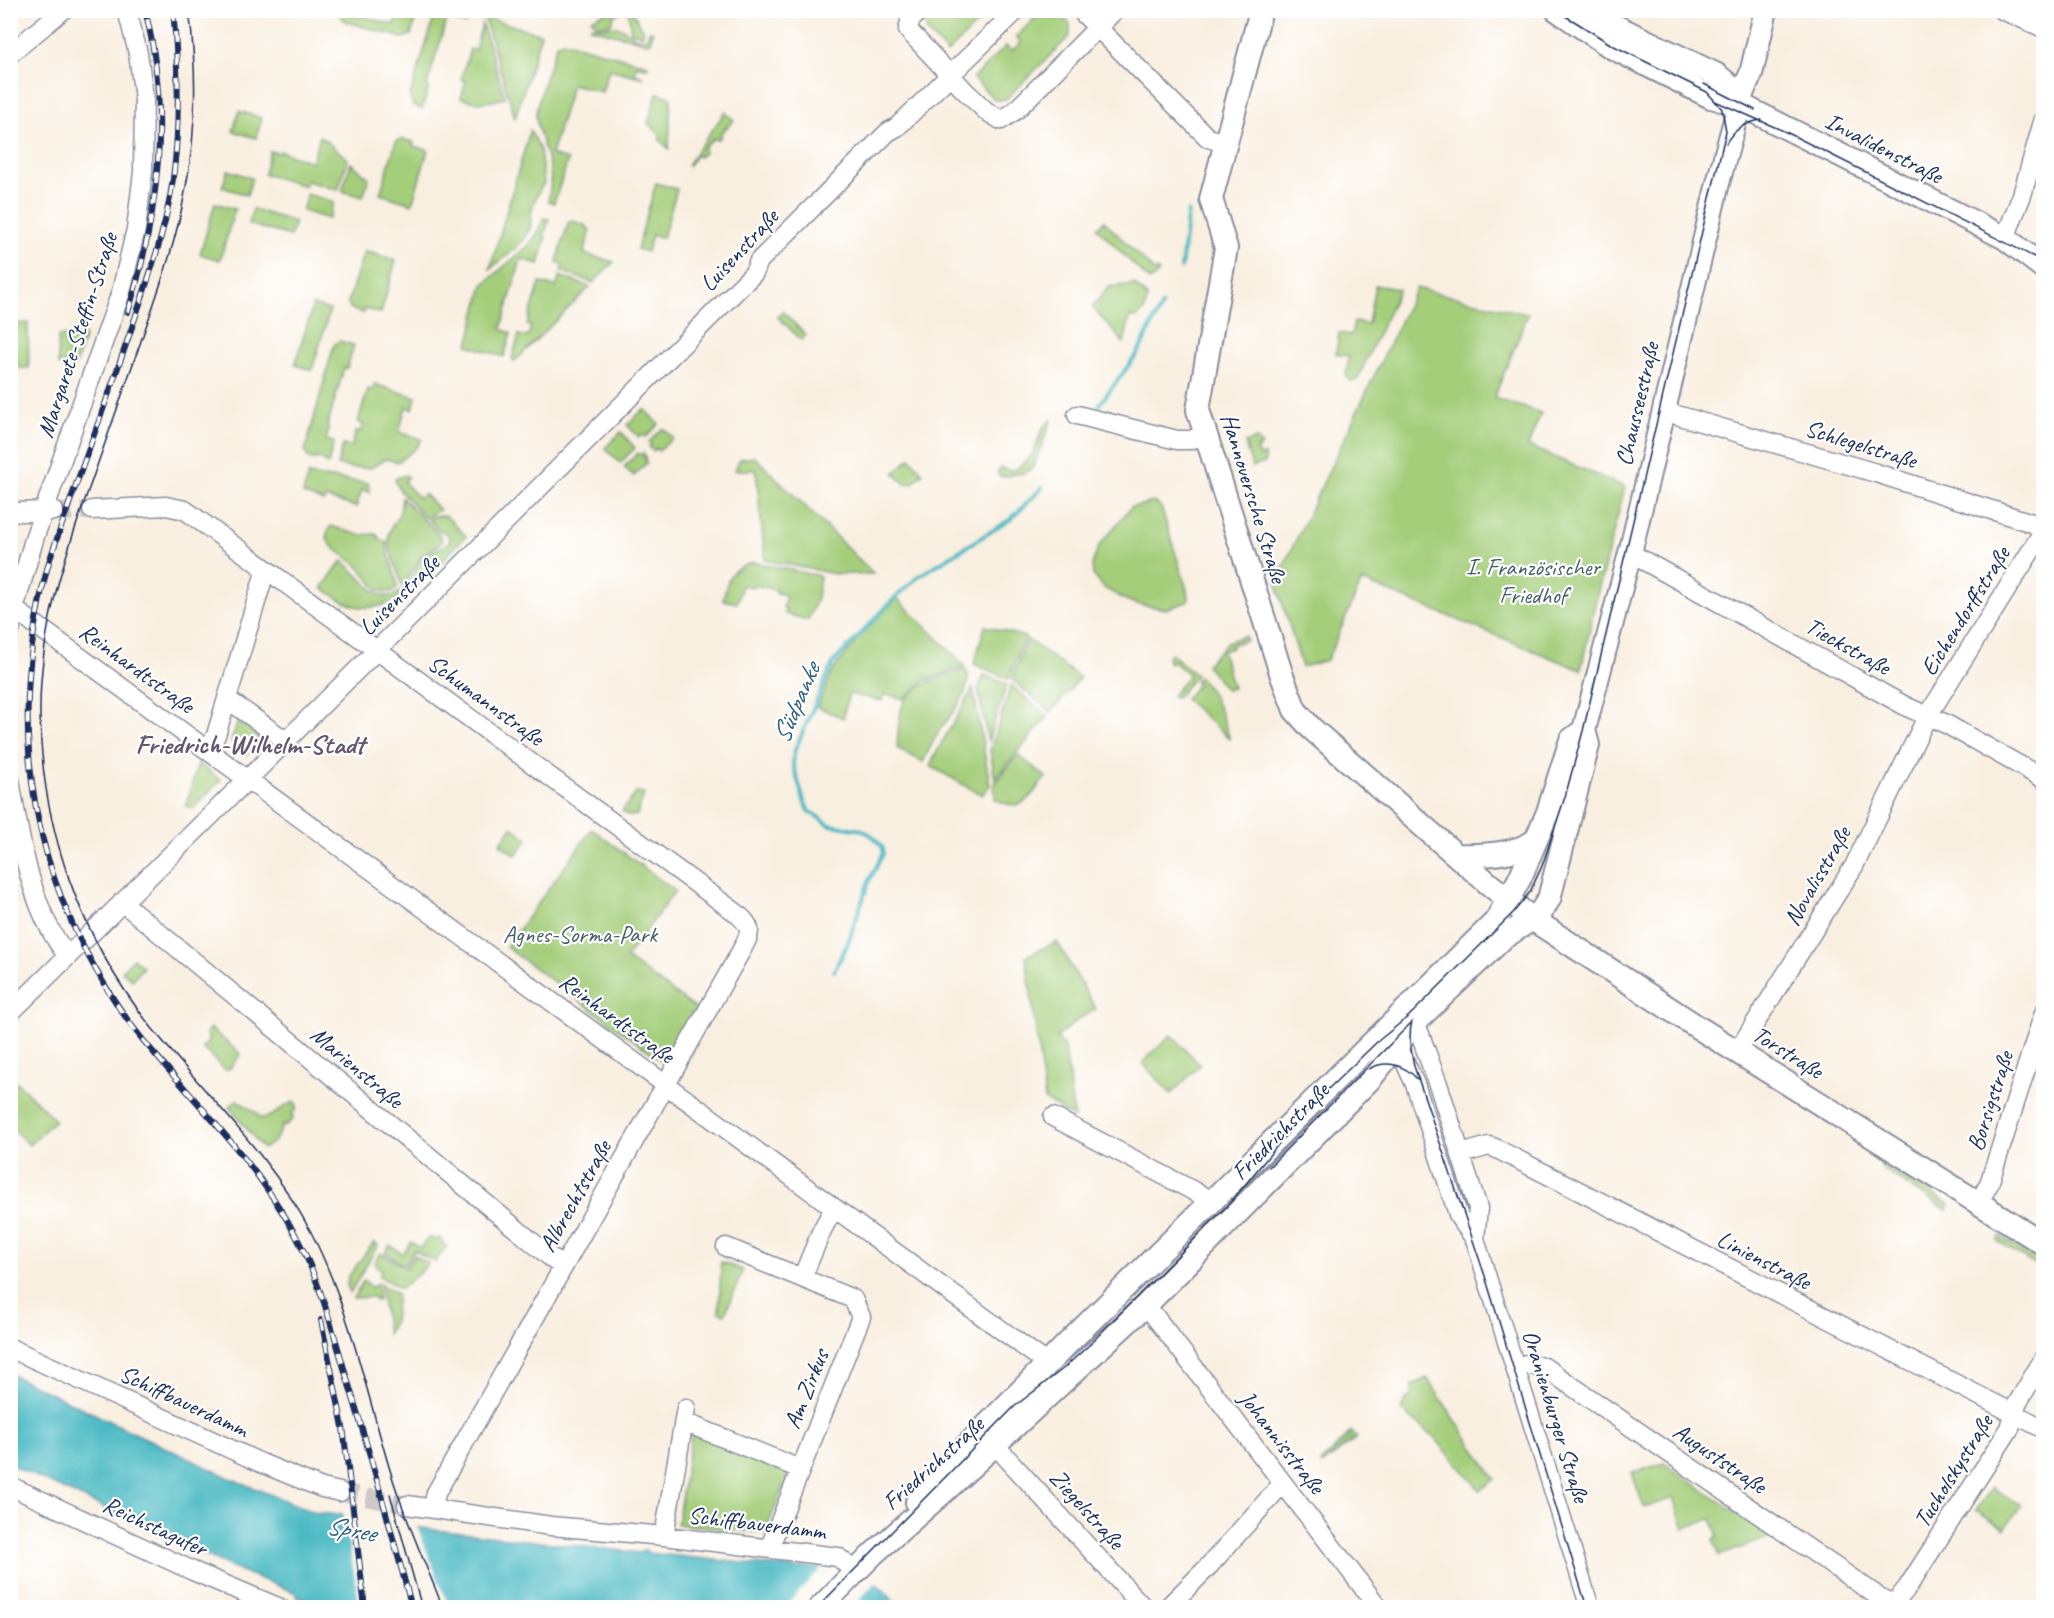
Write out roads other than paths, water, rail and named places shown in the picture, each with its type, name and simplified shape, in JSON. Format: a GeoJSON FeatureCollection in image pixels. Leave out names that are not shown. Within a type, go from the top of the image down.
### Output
{"type":"FeatureCollection","features":[{"type":"Feature","properties":{"kind":"main road","name":"Hannoversche Straße"},"geometry":{"type":"LineString","coordinates":[[1261,10],[1210,199],[1226,248],[1198,410],[1282,676],[1295,710],[1311,728],[1508,900]]}},
{"type":"Feature","properties":{"kind":"main road","name":"Invalidenstraße"},"geometry":{"type":"LineString","coordinates":[[1557,10],[1611,47],[1711,97],[1741,97]]}},
{"type":"Feature","properties":{"kind":"main road","name":"Invalidenstraße"},"geometry":{"type":"LineString","coordinates":[[1571,10],[1592,15],[1717,75],[1741,97],[2005,238],[2043,268]]}},
{"type":"Feature","properties":{"kind":"main road","name":"Chausseestraße"},"geometry":{"type":"LineString","coordinates":[[1741,97],[1743,68],[1756,10]]}},
{"type":"Feature","properties":{"kind":"main road","name":"Chausseestraße"},"geometry":{"type":"LineString","coordinates":[[1532,919],[1549,899],[1588,745],[1584,730],[1741,97],[1750,74],[1766,10]]}},
{"type":"Feature","properties":{"kind":"main road","name":"Invalidenstraße"},"geometry":{"type":"LineString","coordinates":[[2005,238],[2043,250]]}},
{"type":"Feature","properties":{"kind":"main road","name":"Chausseestraße"},"geometry":{"type":"LineString","coordinates":[[1508,900],[1548,812],[1571,740],[1584,730]]}},
{"type":"Feature","properties":{"kind":"main road"},"geometry":{"type":"LineString","coordinates":[[1456,855],[1499,853],[1531,844],[1536,840]]}},
{"type":"Feature","properties":{"kind":"main road","name":"Torstraße"},"geometry":{"type":"LineString","coordinates":[[1508,900],[1532,919],[1737,1052],[2043,1244]]}},
{"type":"Feature","properties":{"kind":"main road","name":"Friedrichstraße"},"geometry":{"type":"LineString","coordinates":[[858,1568],[994,1444],[1209,1203],[1403,1018],[1496,921],[1508,900]]}},
{"type":"Feature","properties":{"kind":"main road","name":"Friedrichstraße"},"geometry":{"type":"LineString","coordinates":[[820,1608],[906,1517],[937,1476],[1056,1372],[1146,1305],[1371,1078],[1397,1046],[1403,1018],[1503,938],[1532,919]]}},
{"type":"Feature","properties":{"kind":"street"},"geometry":{"type":"LineString","coordinates":[[10,54],[63,10]]}},
{"type":"Feature","properties":{"kind":"street","name":"Margarete-Steffin-Straße"},"geometry":{"type":"LineString","coordinates":[[10,632],[12,607],[49,510],[121,292],[136,229],[143,172],[144,98],[138,53],[127,10]]}},
{"type":"Feature","properties":{"kind":"street"},"geometry":{"type":"LineString","coordinates":[[920,10],[910,21],[908,30],[986,111],[1001,120],[1016,110],[1115,10]]}},
{"type":"Feature","properties":{"kind":"street","name":"Luisenstraße"},"geometry":{"type":"LineString","coordinates":[[11,1012],[249,778],[754,273],[759,261],[888,132],[897,127],[1017,10]]}},
{"type":"Feature","properties":{"kind":"street"},"geometry":{"type":"LineString","coordinates":[[1080,10],[1208,138],[1225,143]]}},
{"type":"Feature","properties":{"kind":"street"},"geometry":{"type":"LineString","coordinates":[[2002,10],[2043,28]]}},
{"type":"Feature","properties":{"kind":"street"},"geometry":{"type":"LineString","coordinates":[[2005,238],[2019,202],[2043,118]]}},
{"type":"Feature","properties":{"kind":"street","name":"Schlegelstraße"},"geometry":{"type":"LineString","coordinates":[[1663,411],[1876,473],[2032,523],[2043,530]]}},
{"type":"Feature","properties":{"kind":"street"},"geometry":{"type":"LineString","coordinates":[[1077,415],[1177,440],[1190,440],[1205,435]]}},
{"type":"Feature","properties":{"kind":"street","name":"Schumannstraße"},"geometry":{"type":"LineString","coordinates":[[92,510],[176,507],[184,510],[735,912]]}},
{"type":"Feature","properties":{"kind":"street"},"geometry":{"type":"LineString","coordinates":[[10,512],[49,510]]}},
{"type":"Feature","properties":{"kind":"street","name":"Eichendorffstraße"},"geometry":{"type":"LineString","coordinates":[[1927,717],[2043,530]]}},
{"type":"Feature","properties":{"kind":"street","name":"Tieckstraße"},"geometry":{"type":"LineString","coordinates":[[1630,552],[2043,779]]}},
{"type":"Feature","properties":{"kind":"street"},"geometry":{"type":"LineString","coordinates":[[208,749],[216,735],[266,569]]}},
{"type":"Feature","properties":{"kind":"street","name":"Reinhardtstraße"},"geometry":{"type":"LineString","coordinates":[[12,607],[249,778],[1056,1372]]}},
{"type":"Feature","properties":{"kind":"street"},"geometry":{"type":"LineString","coordinates":[[226,699],[286,741]]}},
{"type":"Feature","properties":{"kind":"street","name":"Novalisstraße"},"geometry":{"type":"LineString","coordinates":[[1737,1052],[1854,866],[1927,717]]}},
{"type":"Feature","properties":{"kind":"street"},"geometry":{"type":"LineString","coordinates":[[10,780],[29,872],[55,939],[68,956]]}},
{"type":"Feature","properties":{"kind":"street","name":"Marienstraße"},"geometry":{"type":"LineString","coordinates":[[122,902],[555,1261],[564,1266]]}},
{"type":"Feature","properties":{"kind":"street","name":"Albrechtstraße"},"geometry":{"type":"LineString","coordinates":[[432,1508],[436,1493],[445,1476],[750,935],[746,921],[735,912]]}},
{"type":"Feature","properties":{"kind":"street","name":"Borsigstraße"},"geometry":{"type":"LineString","coordinates":[[1978,1202],[1989,1184],[2043,1013]]}},
{"type":"Feature","properties":{"kind":"street","name":"Oranienburger Straße"},"geometry":{"type":"LineString","coordinates":[[1403,1018],[1461,1154],[1478,1209],[1475,1239]]}},
{"type":"Feature","properties":{"kind":"street","name":"Oranienburger Straße"},"geometry":{"type":"LineString","coordinates":[[1397,1046],[1415,1084],[1459,1217],[1475,1239],[1590,1608]]}},
{"type":"Feature","properties":{"kind":"street"},"geometry":{"type":"LineString","coordinates":[[1053,1117],[1203,1196],[1209,1203]]}},
{"type":"Feature","properties":{"kind":"street","name":"Linienstraße"},"geometry":{"type":"LineString","coordinates":[[1461,1154],[1489,1146],[1495,1148],[2043,1430]]}},
{"type":"Feature","properties":{"kind":"street"},"geometry":{"type":"LineString","coordinates":[[802,1278],[834,1208]]}},
{"type":"Feature","properties":{"kind":"street","name":"Am Zirkus"},"geometry":{"type":"LineString","coordinates":[[726,1247],[853,1299],[861,1317],[771,1549]]}},
{"type":"Feature","properties":{"kind":"street","name":"Johannisstraße"},"geometry":{"type":"LineString","coordinates":[[1146,1305],[1379,1608]]}},
{"type":"Feature","properties":{"kind":"street","name":"Schiffbauerdamm"},"geometry":{"type":"LineString","coordinates":[[10,1348],[261,1463],[322,1488],[340,1492]]}},
{"type":"Feature","properties":{"kind":"street","name":"Tucholskystraße"},"geometry":{"type":"LineString","coordinates":[[1894,1604],[1898,1602],[2010,1428],[2017,1404],[2043,1358]]}},
{"type":"Feature","properties":{"kind":"street","name":"Auguststraße"},"geometry":{"type":"LineString","coordinates":[[1516,1367],[1527,1364],[1544,1367],[1879,1597],[1894,1604]]}},
{"type":"Feature","properties":{"kind":"street"},"geometry":{"type":"LineString","coordinates":[[650,1535],[685,1415],[803,1463]]}},
{"type":"Feature","properties":{"kind":"street","name":"Ziegelstraße"},"geometry":{"type":"LineString","coordinates":[[994,1444],[1144,1608]]}},
{"type":"Feature","properties":{"kind":"street"},"geometry":{"type":"LineString","coordinates":[[1167,1608],[1207,1568],[1283,1483]]}},
{"type":"Feature","properties":{"kind":"street","name":"Reichstagufer"},"geometry":{"type":"LineString","coordinates":[[10,1486],[193,1571],[280,1608]]}},
{"type":"Feature","properties":{"kind":"street","name":"Schiffbauerdamm"},"geometry":{"type":"LineString","coordinates":[[407,1504],[551,1526],[838,1557],[858,1568]]}},
{"type":"Feature","properties":{"kind":"water","name":"Spree"},"geometry":{"type":"Polygon","coordinates":[[[10,1374],[232,1479],[314,1512],[339,1515],[341,1513],[343,1516],[436,1530],[641,1553],[646,1550],[648,1553],[802,1569],[803,1567],[821,1568],[878,1585],[901,1607],[371,1608],[296,1597],[296,1593],[238,1570],[11,1465],[10,1374]]]}},
{"type":"Feature","properties":{"kind":"waterway","name":"Südpanke"},"geometry":{"type":"LineString","coordinates":[[1181,268],[1188,211]]}},
{"type":"Feature","properties":{"kind":"waterway","name":"Südpanke"},"geometry":{"type":"LineString","coordinates":[[1099,405],[1138,353],[1162,305]]}},
{"type":"Feature","properties":{"kind":"waterway","name":"Südpanke"},"geometry":{"type":"LineString","coordinates":[[834,971],[848,943],[869,881],[883,854],[883,848],[874,837],[863,830],[830,825],[809,811],[793,764],[794,752],[833,663],[919,576],[1011,519],[1042,488]]}},
{"type":"Feature","properties":{"kind":"tunnel"},"geometry":{"type":"LineString","coordinates":[[54,511],[92,510]]}},
{"type":"Feature","properties":{"kind":"tunnel"},"geometry":{"type":"LineString","coordinates":[[340,1492],[407,1505]]}},
{"type":"Feature","properties":{"kind":"tram line"},"geometry":{"type":"LineString","coordinates":[[189,10],[193,55],[194,124],[181,211],[160,286],[63,566],[49,624],[41,684],[40,715],[42,758],[48,799],[57,841],[70,881],[105,958],[127,994],[152,1028],[257,1151],[295,1204],[311,1232],[336,1289],[356,1349],[390,1470],[443,1608]]}},
{"type":"Feature","properties":{"kind":"tram line"},"geometry":{"type":"LineString","coordinates":[[817,1608],[1015,1406],[1088,1346],[1230,1203],[1295,1124],[1326,1091],[1378,1041],[1409,1016],[1513,913],[1530,892],[1542,866],[1565,797],[1583,731],[1726,131],[1722,109],[1707,92],[1612,45],[1554,10]]}},
{"type":"Feature","properties":{"kind":"tram line"},"geometry":{"type":"LineString","coordinates":[[1704,84],[1755,110]]}},
{"type":"Feature","properties":{"kind":"tram line"},"geometry":{"type":"LineString","coordinates":[[1715,101],[1786,132],[2044,262]]}},
{"type":"Feature","properties":{"kind":"tram line"},"geometry":{"type":"LineString","coordinates":[[1726,143],[1741,127],[1762,120]]}},
{"type":"Feature","properties":{"kind":"tram line"},"geometry":{"type":"LineString","coordinates":[[1412,1021],[1410,1038],[1414,1066],[1485,1276],[1587,1608]]}},
{"type":"Feature","properties":{"kind":"tram line"},"geometry":{"type":"LineString","coordinates":[[1269,1167],[1410,1024]]}},
{"type":"Feature","properties":{"kind":"tram line"},"geometry":{"type":"LineString","coordinates":[[1369,1069],[1382,1064],[1395,1065],[1407,1070],[1417,1079]]}},
{"type":"Feature","properties":{"kind":"tram line"},"geometry":{"type":"LineString","coordinates":[[390,1494],[422,1608]]}},
{"type":"Feature","properties":{"kind":"railway"},"geometry":{"type":"LineString","coordinates":[[128,312],[147,237],[158,162],[158,86],[145,10]]}},
{"type":"Feature","properties":{"kind":"railway"},"geometry":{"type":"LineString","coordinates":[[173,10],[178,123],[169,205],[144,291],[49,562],[38,611],[30,660],[28,709],[29,758],[36,807],[47,854],[63,902],[104,984],[143,1040],[224,1133],[262,1181],[304,1251],[330,1321],[412,1608]]}},
{"type":"Feature","properties":{"kind":"railway"},"geometry":{"type":"LineString","coordinates":[[321,1320],[343,1427],[365,1608]]}},
{"type":"Feature","properties":{"kind":"district","name":"Friedrich-Wilhelm-Stadt"},"geometry":{"type":"Point","coordinates":[250,744]}},
{"type":"Feature","properties":{"kind":"park label","name":"I. Französischer Friedhof"},"geometry":{"type":"Point","coordinates":[1533,581]}},
{"type":"Feature","properties":{"kind":"park label","name":"Agnes-Sorma-Park"},"geometry":{"type":"Point","coordinates":[580,934]}}]}
